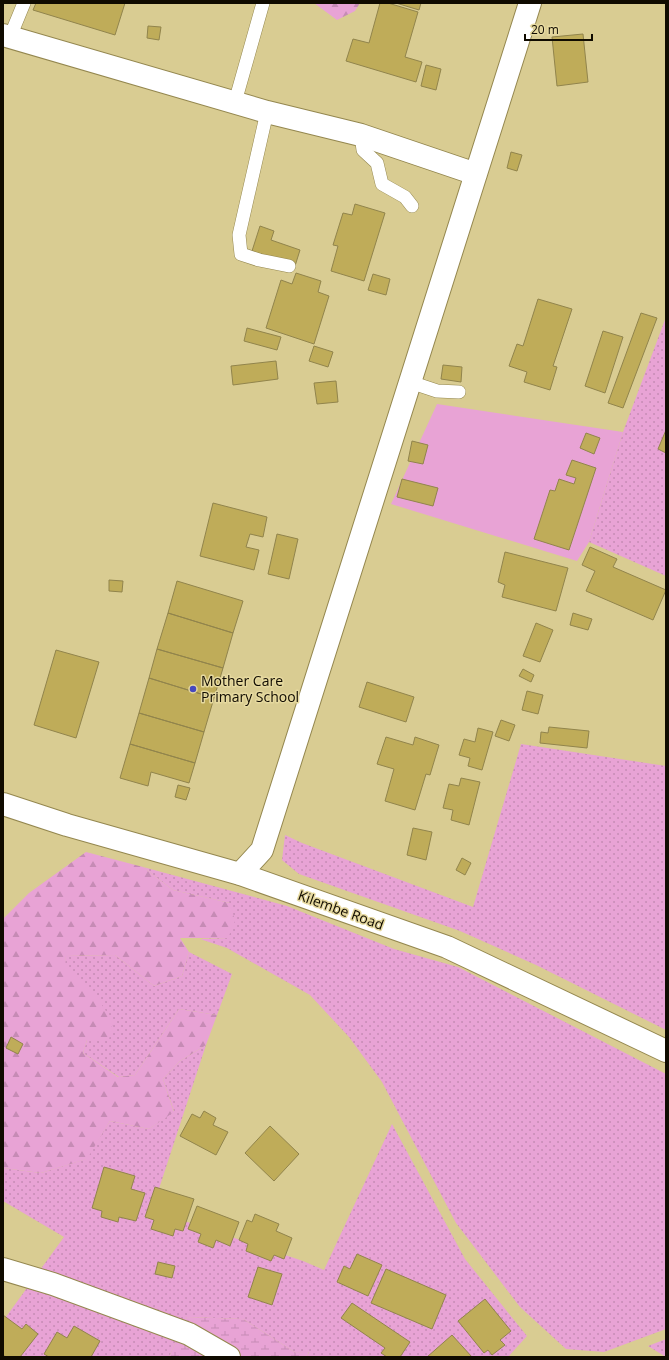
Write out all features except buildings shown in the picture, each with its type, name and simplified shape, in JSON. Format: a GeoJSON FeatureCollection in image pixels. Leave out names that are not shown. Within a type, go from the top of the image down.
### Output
{"type":"FeatureCollection","features":[{"type":"Feature","properties":{"kind":"street"},"geometry":{"type":"LineString","coordinates":[[240,874],[262,850],[530,3]]}},
{"type":"Feature","properties":{"kind":"street"},"geometry":{"type":"LineString","coordinates":[[7,36],[267,112],[361,135],[476,174]]}},
{"type":"Feature","properties":{"kind":"street","name":"Kilembe Road"},"geometry":{"type":"LineString","coordinates":[[3,804],[67,826],[240,874],[447,947],[666,1051]]}},
{"type":"Feature","properties":{"kind":"street"},"geometry":{"type":"LineString","coordinates":[[3,1270],[53,1284],[190,1334],[229,1357]]}},
{"type":"Feature","properties":{"kind":"lane"},"geometry":{"type":"LineString","coordinates":[[7,36],[24,3]]}},
{"type":"Feature","properties":{"kind":"lane"},"geometry":{"type":"LineString","coordinates":[[235,102],[263,3]]}},
{"type":"Feature","properties":{"kind":"lane"},"geometry":{"type":"LineString","coordinates":[[267,112],[239,235],[241,254],[259,260],[289,266]]}},
{"type":"Feature","properties":{"kind":"lane"},"geometry":{"type":"LineString","coordinates":[[361,135],[363,150],[377,163],[382,184],[405,198],[412,206]]}},
{"type":"Feature","properties":{"kind":"lane"},"geometry":{"type":"LineString","coordinates":[[410,382],[437,391],[459,392]]}},
{"type":"Feature","properties":{"kind":"green space"},"geometry":{"type":"Polygon","coordinates":[[[314,3],[360,3],[355,11],[337,20],[314,3]]]}},
{"type":"Feature","properties":{"kind":"green space"},"geometry":{"type":"Polygon","coordinates":[[[666,317],[666,576],[589,542],[623,432],[666,317]]]}},
{"type":"Feature","properties":{"kind":"green space"},"geometry":{"type":"Polygon","coordinates":[[[437,404],[623,432],[589,542],[577,561],[391,504],[437,404]]]}},
{"type":"Feature","properties":{"kind":"green space"},"geometry":{"type":"Polygon","coordinates":[[[521,744],[666,766],[666,1030],[536,965],[460,931],[299,874],[282,860],[285,835],[302,843],[473,907],[521,744]]]}},
{"type":"Feature","properties":{"kind":"green space"},"geometry":{"type":"Polygon","coordinates":[[[86,852],[143,867],[173,890],[230,903],[235,921],[228,938],[180,938],[189,952],[182,976],[154,986],[115,955],[66,956],[65,967],[96,996],[113,1022],[109,1039],[87,1040],[83,1053],[118,1077],[135,1075],[179,1009],[217,1015],[206,1045],[180,1061],[163,1079],[174,1112],[149,1129],[110,1121],[87,1159],[41,1173],[3,1168],[3,919],[29,893],[86,852]]]}},
{"type":"Feature","properties":{"kind":"green space"},"geometry":{"type":"Polygon","coordinates":[[[143,867],[287,906],[394,949],[458,967],[666,1074],[666,1329],[604,1352],[566,1349],[520,1307],[456,1223],[382,1082],[349,1037],[310,995],[227,948],[200,939],[228,938],[230,903],[173,890],[143,867]]]}},
{"type":"Feature","properties":{"kind":"green space"},"geometry":{"type":"Polygon","coordinates":[[[189,952],[232,974],[217,1015],[179,1009],[135,1075],[119,1077],[83,1053],[87,1040],[64,967],[66,956],[115,955],[154,986],[182,976],[189,952]]]}},
{"type":"Feature","properties":{"kind":"green space"},"geometry":{"type":"Polygon","coordinates":[[[206,1045],[152,1210],[303,1261],[324,1270],[392,1124],[465,1259],[527,1336],[508,1357],[307,1357],[309,1352],[296,1353],[243,1319],[187,1317],[169,1357],[3,1357],[3,1321],[64,1237],[3,1201],[3,1168],[41,1173],[86,1159],[110,1121],[149,1129],[174,1111],[163,1079],[180,1061],[206,1045]]]}},
{"type":"Feature","properties":{"kind":"green space"},"geometry":{"type":"Polygon","coordinates":[[[187,1317],[243,1319],[296,1353],[309,1351],[307,1357],[169,1357],[187,1317]]]}},
{"type":"Feature","properties":{"kind":"green space"},"geometry":{"type":"Polygon","coordinates":[[[666,1339],[666,1357],[648,1346],[666,1339]]]}},
{"type":"Feature","properties":{"kind":"place","name":"Mother Care Primary School"},"geometry":{"type":"Point","coordinates":[193,689]}}]}
